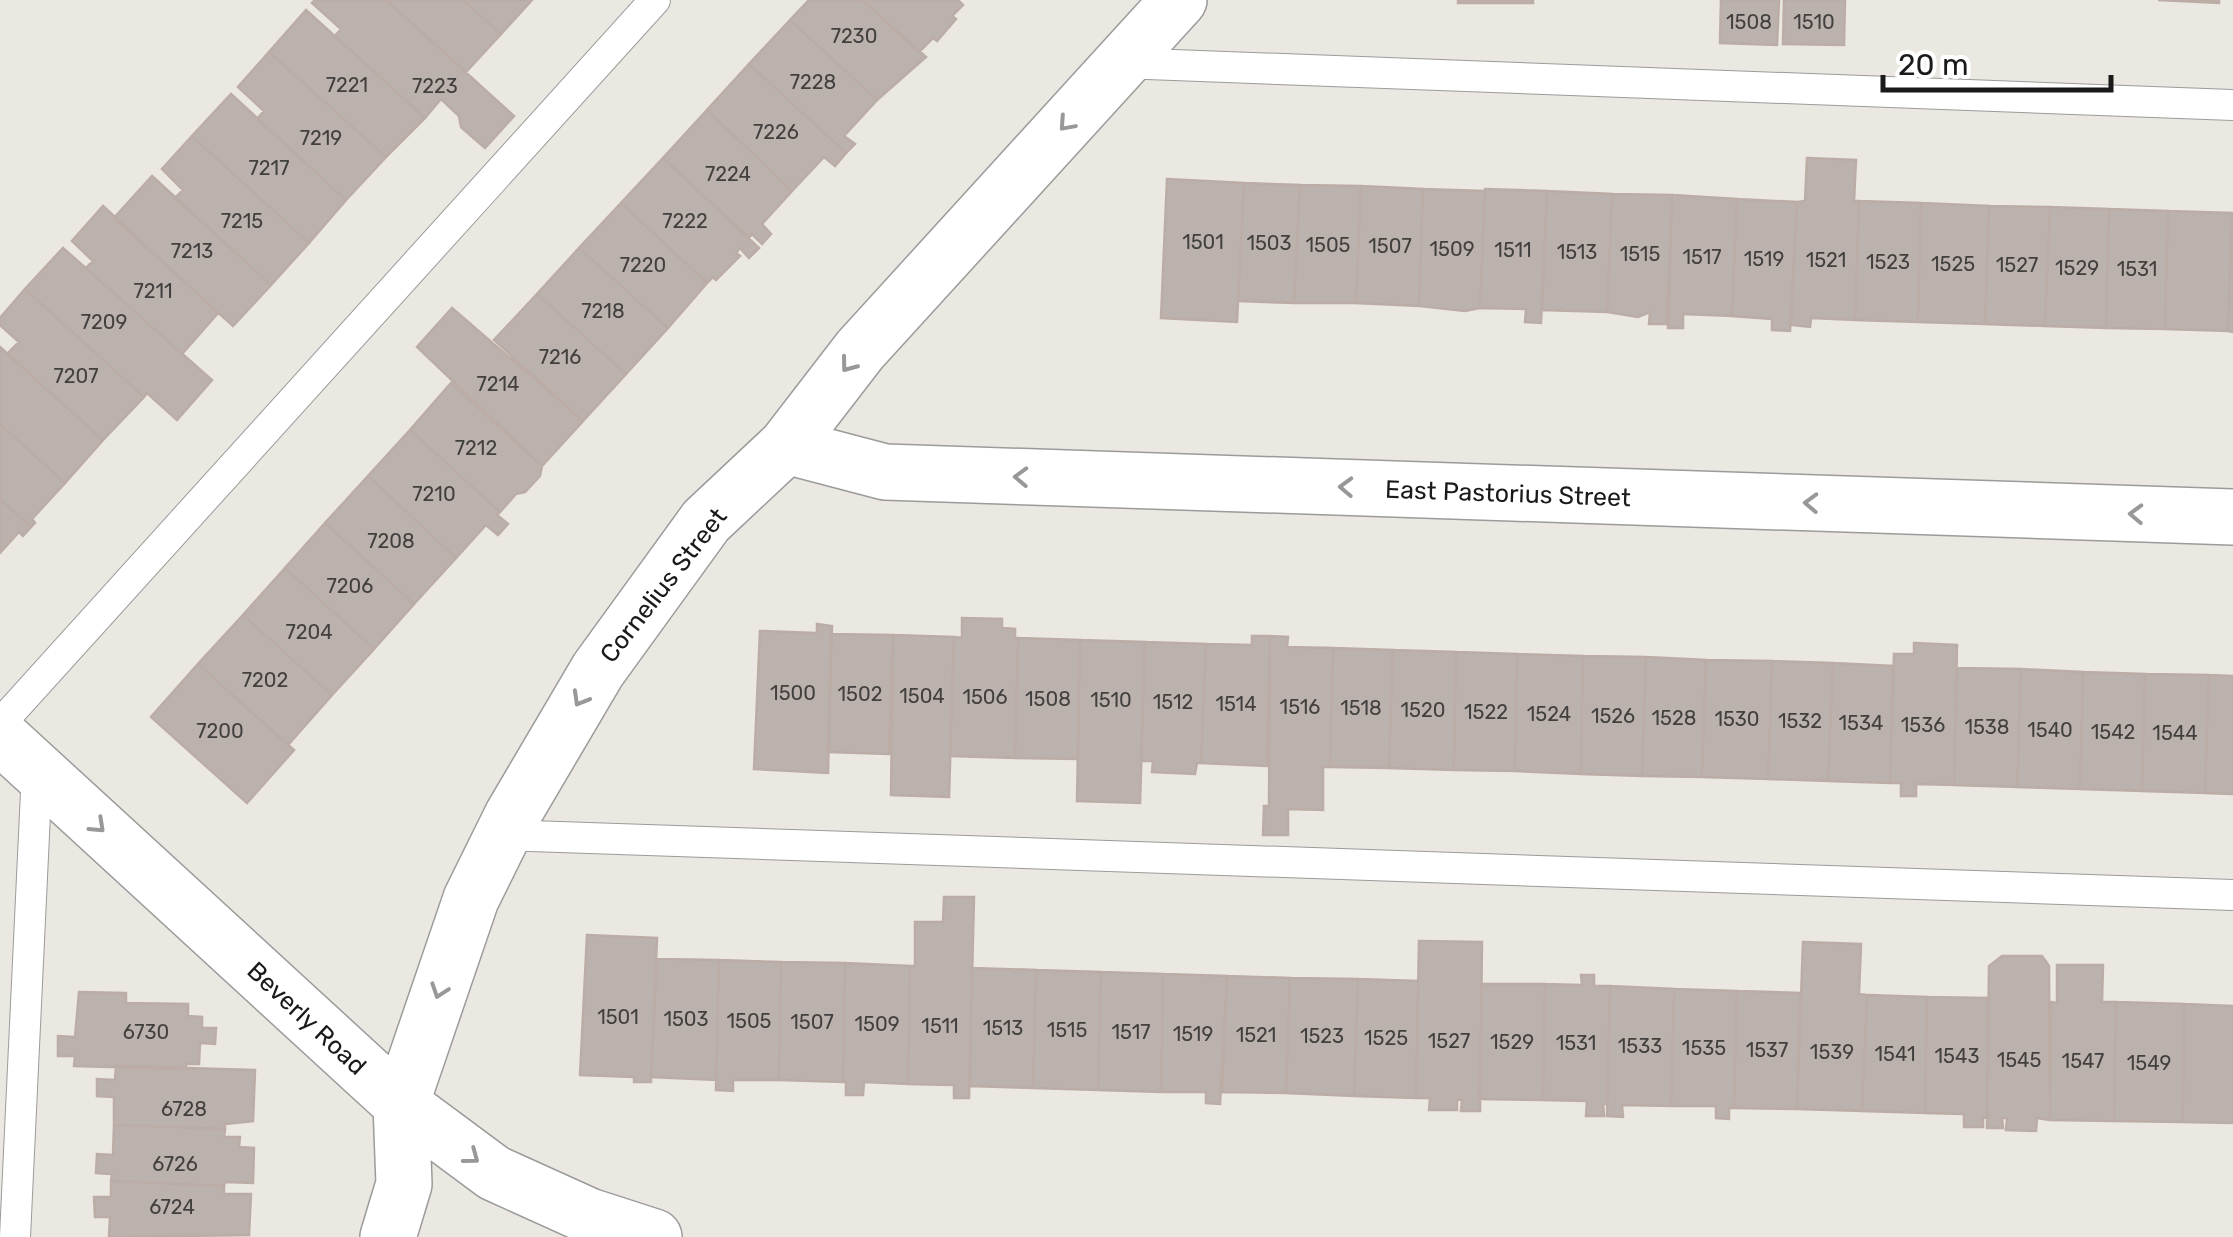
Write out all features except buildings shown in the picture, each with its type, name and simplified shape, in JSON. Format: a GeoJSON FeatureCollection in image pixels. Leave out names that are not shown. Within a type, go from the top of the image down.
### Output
{"type":"FeatureCollection","features":[{"type":"Feature","properties":{"kind":"street","name":"Cornelius Street"},"geometry":{"type":"LineString","coordinates":[[388,1237],[404,1184],[400,1104],[470,899],[503,834],[608,655],[706,521],[786,446],[860,350],[1179,0]]}},
{"type":"Feature","properties":{"kind":"street","name":"East Pastorius Street"},"geometry":{"type":"LineString","coordinates":[[786,446],[885,472],[2233,517]]}},
{"type":"Feature","properties":{"kind":"street","name":"Beverly Road"},"geometry":{"type":"LineString","coordinates":[[19,754],[400,1104],[494,1173],[589,1216],[654,1237]]}},
{"type":"Feature","properties":{"kind":"lane"},"geometry":{"type":"LineString","coordinates":[[0,724],[655,0]]}},
{"type":"Feature","properties":{"kind":"lane"},"geometry":{"type":"LineString","coordinates":[[1121,63],[2233,105]]}},
{"type":"Feature","properties":{"kind":"lane"},"geometry":{"type":"LineString","coordinates":[[15,1237],[19,754]]}},
{"type":"Feature","properties":{"kind":"lane"},"geometry":{"type":"LineString","coordinates":[[503,834],[2233,895]]}}]}
